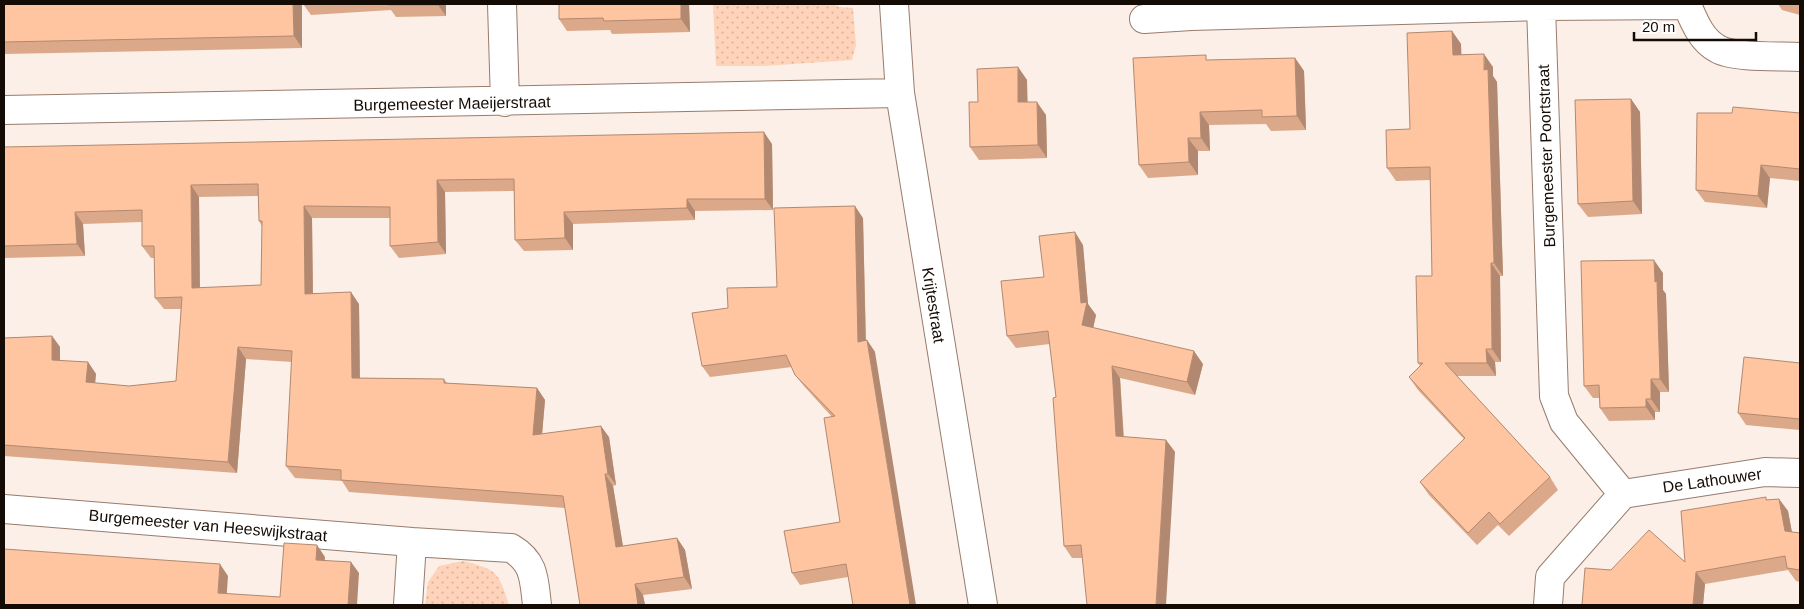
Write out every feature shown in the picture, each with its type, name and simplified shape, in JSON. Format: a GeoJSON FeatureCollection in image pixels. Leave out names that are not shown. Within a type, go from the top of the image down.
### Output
{"type":"FeatureCollection","features":[{"type":"Feature","properties":{"kind":"street"},"geometry":{"type":"LineString","coordinates":[[502,4],[504,102]]}},
{"type":"Feature","properties":{"kind":"street","name":"Krijtestraat"},"geometry":{"type":"LineString","coordinates":[[894,4],[900,93],[983,605]]}},
{"type":"Feature","properties":{"kind":"street"},"geometry":{"type":"LineString","coordinates":[[1144,19],[1191,10],[1687,4],[1699,32],[1718,50],[1740,54],[1800,57]]}},
{"type":"Feature","properties":{"kind":"street","name":"Burgemeester Poortstraat"},"geometry":{"type":"LineString","coordinates":[[1540,6],[1554,396],[1564,422],[1623,494]]}},
{"type":"Feature","properties":{"kind":"street","name":"Burgemeester Maeijerstraat"},"geometry":{"type":"LineString","coordinates":[[4,110],[900,93]]}},
{"type":"Feature","properties":{"kind":"street","name":"De Lathouwer"},"geometry":{"type":"LineString","coordinates":[[1623,494],[1765,472],[1800,473]]}},
{"type":"Feature","properties":{"kind":"street"},"geometry":{"type":"LineString","coordinates":[[1548,605],[1550,577],[1623,494]]}},
{"type":"Feature","properties":{"kind":"street","name":"Burgemeester van Heeswijkstraat"},"geometry":{"type":"LineString","coordinates":[[4,509],[412,542],[511,548],[524,556],[532,572],[537,605]]}},
{"type":"Feature","properties":{"kind":"street"},"geometry":{"type":"LineString","coordinates":[[408,605],[412,542]]}},
{"type":"Feature","properties":{"kind":"shaded area"},"geometry":{"type":"Polygon","coordinates":[[[713,4],[833,4],[839,7],[853,8],[856,45],[852,60],[764,66],[716,66],[713,4]]]}},
{"type":"Feature","properties":{"kind":"shaded area"},"geometry":{"type":"Polygon","coordinates":[[[463,561],[483,567],[495,574],[502,585],[509,605],[425,605],[428,582],[439,566],[463,561]]]}},
{"type":"Feature","properties":{"kind":"building"},"geometry":{"type":"Polygon","coordinates":[[[4,4],[293,4],[294,36],[4,42],[4,4]]]}},
{"type":"Feature","properties":{"kind":"building"},"geometry":{"type":"Polygon","coordinates":[[[438,4],[438,5],[388,5],[438,4]]]}},
{"type":"Feature","properties":{"kind":"building"},"geometry":{"type":"Polygon","coordinates":[[[559,4],[681,4],[681,19],[604,21],[603,18],[559,19],[559,4]]]}},
{"type":"Feature","properties":{"kind":"building"},"geometry":{"type":"Polygon","coordinates":[[[1452,31],[1453,55],[1484,54],[1484,70],[1488,69],[1494,263],[1491,263],[1492,349],[1486,349],[1487,363],[1445,363],[1550,477],[1500,524],[1489,512],[1468,533],[1420,482],[1465,438],[1409,377],[1423,363],[1418,363],[1416,276],[1432,276],[1430,167],[1387,168],[1386,130],[1410,129],[1407,33],[1452,31]]]}},
{"type":"Feature","properties":{"kind":"building"},"geometry":{"type":"Polygon","coordinates":[[[1206,55],[1206,60],[1295,58],[1297,116],[1262,117],[1262,110],[1200,112],[1201,138],[1188,138],[1189,162],[1139,165],[1133,58],[1206,55]]]}},
{"type":"Feature","properties":{"kind":"building"},"geometry":{"type":"Polygon","coordinates":[[[1018,67],[1018,102],[1037,102],[1038,145],[970,147],[969,102],[978,102],[977,69],[1018,67]]]}},
{"type":"Feature","properties":{"kind":"building"},"geometry":{"type":"Polygon","coordinates":[[[1631,99],[1633,201],[1578,204],[1575,100],[1631,99]]]}},
{"type":"Feature","properties":{"kind":"building"},"geometry":{"type":"Polygon","coordinates":[[[1733,107],[1800,113],[1800,169],[1761,165],[1758,196],[1696,190],[1697,113],[1732,113],[1733,107]]]}},
{"type":"Feature","properties":{"kind":"building"},"geometry":{"type":"Polygon","coordinates":[[[764,132],[765,199],[687,199],[687,208],[564,212],[565,238],[515,240],[514,179],[437,180],[438,242],[390,246],[390,207],[304,206],[305,294],[351,292],[352,378],[444,379],[444,383],[537,388],[533,435],[601,426],[608,474],[605,474],[616,547],[677,538],[684,577],[635,584],[638,605],[580,605],[563,496],[341,480],[341,470],[286,466],[292,351],[238,347],[228,462],[4,445],[4,338],[52,336],[52,360],[88,362],[86,382],[129,386],[176,381],[182,297],[155,298],[154,246],[142,246],[142,210],[75,212],[77,244],[4,246],[4,147],[764,132]],[[258,184],[191,185],[192,288],[261,285],[262,221],[259,221],[258,184]]]}},
{"type":"Feature","properties":{"kind":"building"},"geometry":{"type":"Polygon","coordinates":[[[855,206],[858,342],[867,340],[910,605],[853,605],[846,564],[792,573],[784,531],[840,522],[824,418],[835,416],[795,375],[786,355],[702,366],[692,313],[728,308],[727,288],[777,287],[774,208],[855,206]]]}},
{"type":"Feature","properties":{"kind":"building"},"geometry":{"type":"Polygon","coordinates":[[[1075,232],[1081,303],[1087,302],[1082,325],[1194,351],[1187,382],[1112,366],[1116,436],[1166,440],[1156,605],[1087,605],[1081,545],[1064,546],[1053,398],[1056,397],[1048,331],[1007,336],[1001,281],[1044,277],[1039,236],[1075,232]]]}},
{"type":"Feature","properties":{"kind":"building"},"geometry":{"type":"Polygon","coordinates":[[[1654,260],[1655,282],[1657,281],[1660,379],[1651,379],[1651,399],[1646,399],[1646,407],[1600,408],[1599,385],[1584,386],[1581,261],[1654,260]]]}},
{"type":"Feature","properties":{"kind":"building"},"geometry":{"type":"Polygon","coordinates":[[[1744,357],[1800,363],[1800,419],[1738,413],[1744,357]]]}},
{"type":"Feature","properties":{"kind":"building"},"geometry":{"type":"Polygon","coordinates":[[[1766,497],[1766,500],[1779,499],[1785,531],[1800,533],[1800,570],[1787,568],[1785,556],[1696,572],[1693,605],[1582,605],[1585,568],[1611,570],[1649,530],[1685,562],[1681,511],[1766,497]]]}},
{"type":"Feature","properties":{"kind":"building"},"geometry":{"type":"Polygon","coordinates":[[[284,543],[317,545],[316,560],[351,562],[348,605],[4,605],[4,549],[220,564],[218,593],[280,597],[284,543]]]}}]}
